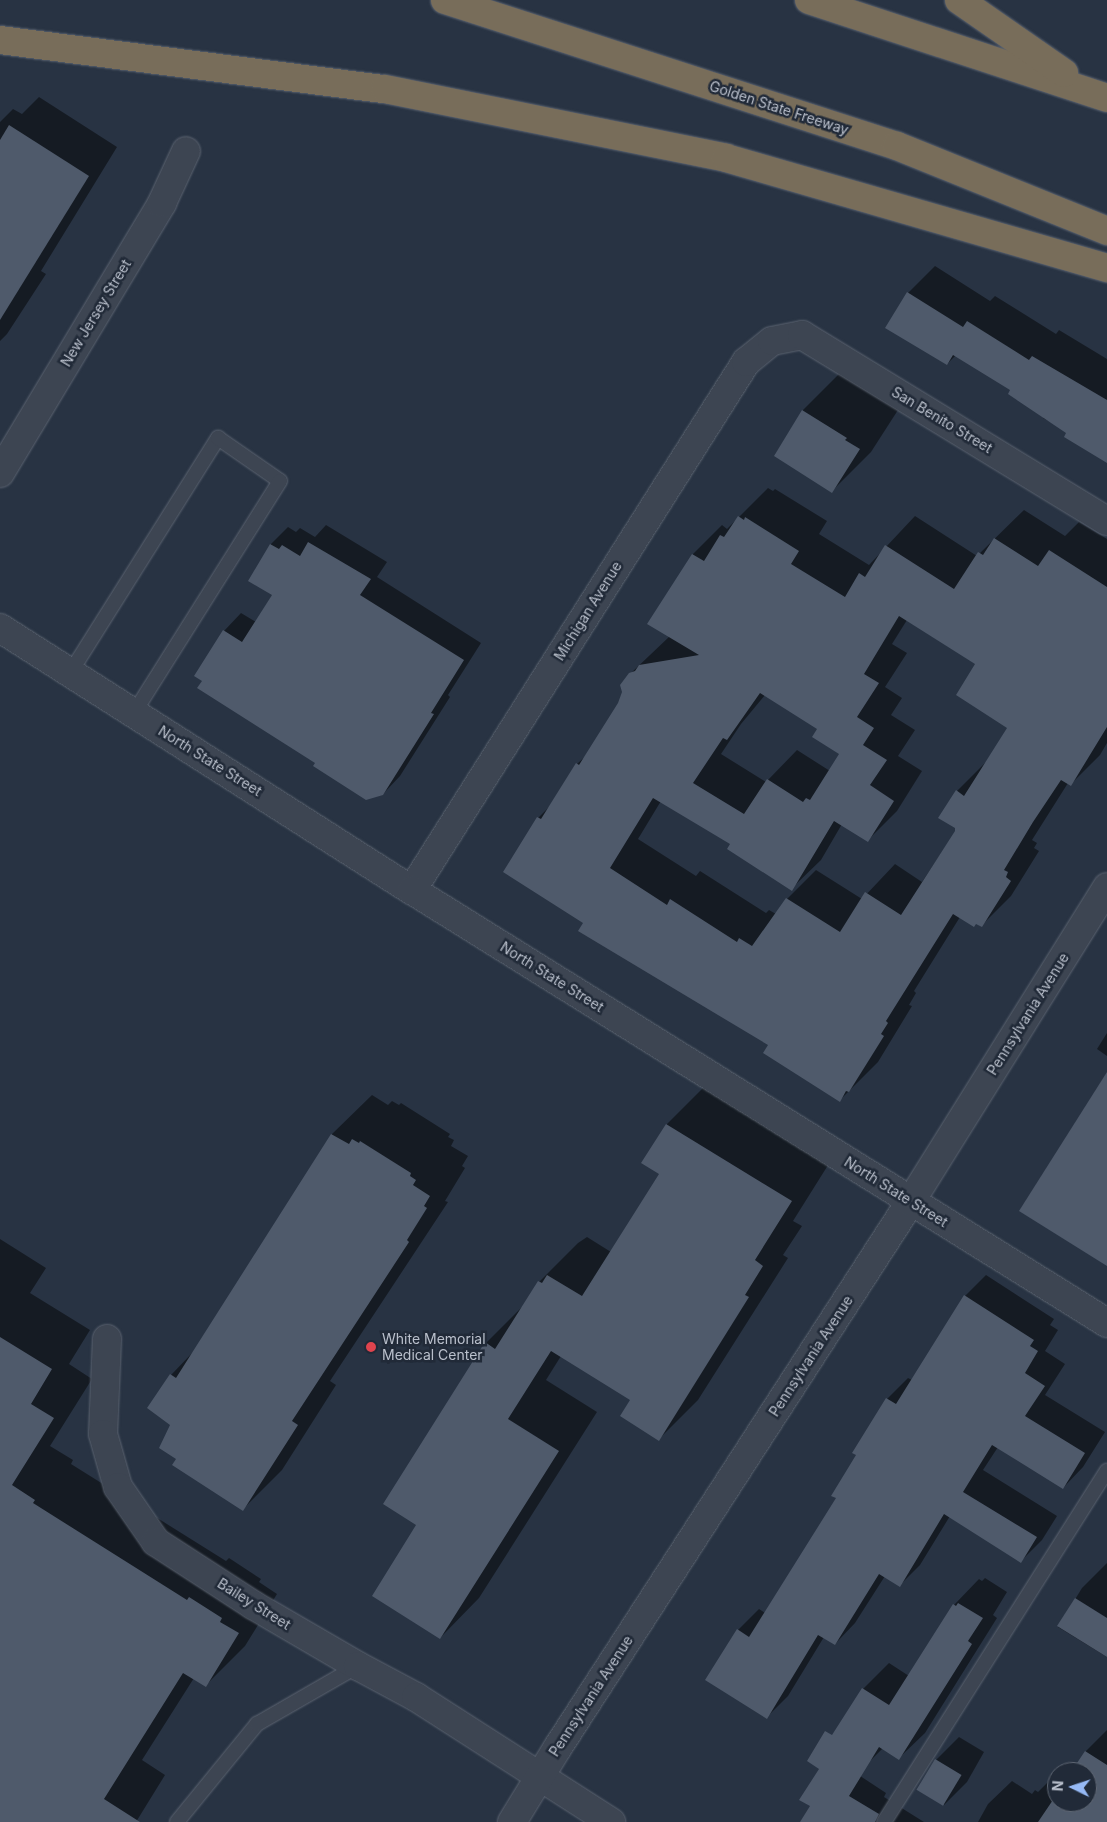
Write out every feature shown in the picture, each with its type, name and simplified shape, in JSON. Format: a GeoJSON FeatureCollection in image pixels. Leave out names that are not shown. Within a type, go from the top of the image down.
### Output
{"type":"FeatureCollection","features":[{"type":"Feature","properties":{"kind":"highway","name":"Golden State Freeway"},"geometry":{"type":"LineString","coordinates":[[445,0],[897,146],[1107,231]]}},
{"type":"Feature","properties":{"kind":"highway"},"geometry":{"type":"LineString","coordinates":[[809,0],[1097,94]]}},
{"type":"Feature","properties":{"kind":"highway"},"geometry":{"type":"LineString","coordinates":[[959,0],[1097,94]]}},
{"type":"Feature","properties":{"kind":"highway"},"geometry":{"type":"LineString","coordinates":[[0,40],[385,89],[726,158],[1107,268]]}},
{"type":"Feature","properties":{"kind":"street","name":"New Jersey Street"},"geometry":{"type":"LineString","coordinates":[[0,473],[162,203],[186,151]]}},
{"type":"Feature","properties":{"kind":"street","name":"San Benito Street"},"geometry":{"type":"LineString","coordinates":[[772,340],[802,335],[1107,521]]}},
{"type":"Feature","properties":{"kind":"street","name":"Michigan Avenue"},"geometry":{"type":"LineString","coordinates":[[412,890],[746,362],[772,340]]}},
{"type":"Feature","properties":{"kind":"street","name":"North State Street"},"geometry":{"type":"LineString","coordinates":[[0,628],[412,890],[1107,1323]]}},
{"type":"Feature","properties":{"kind":"street","name":"Pennsylvania Avenue"},"geometry":{"type":"LineString","coordinates":[[512,1822],[911,1201],[1107,887]]}},
{"type":"Feature","properties":{"kind":"street","name":"Bailey Street"},"geometry":{"type":"LineString","coordinates":[[107,1338],[103,1434],[118,1487],[156,1542],[253,1605],[358,1666],[416,1697],[539,1778],[611,1822]]}},
{"type":"Feature","properties":{"kind":"lane"},"geometry":{"type":"LineString","coordinates":[[70,673],[218,438],[280,481],[134,714]]}},
{"type":"Feature","properties":{"kind":"lane"},"geometry":{"type":"LineString","coordinates":[[884,1822],[1107,1471]]}},
{"type":"Feature","properties":{"kind":"lane"},"geometry":{"type":"LineString","coordinates":[[177,1822],[257,1724],[358,1666]]}},
{"type":"Feature","properties":{"kind":"building"},"geometry":{"type":"Polygon","coordinates":[[[9,125],[89,176],[0,320],[0,140],[9,125]]]}},
{"type":"Feature","properties":{"kind":"building"},"geometry":{"type":"Polygon","coordinates":[[[907,292],[963,327],[967,321],[1029,360],[1032,356],[1107,400],[1107,463],[1064,437],[1066,433],[1008,394],[1010,390],[953,355],[947,365],[885,328],[907,292]]]}},
{"type":"Feature","properties":{"kind":"building"},"geometry":{"type":"Polygon","coordinates":[[[802,410],[847,438],[845,440],[860,449],[832,493],[774,456],[802,410]]]}},
{"type":"Feature","properties":{"kind":"building"},"geometry":{"type":"Polygon","coordinates":[[[738,516],[744,520],[745,517],[799,551],[791,564],[845,597],[859,573],[865,577],[885,545],[954,589],[978,552],[983,555],[994,538],[1038,566],[1049,550],[1107,587],[1107,727],[1071,786],[1061,780],[1033,822],[1004,870],[1008,872],[1006,877],[1011,881],[982,927],[976,924],[974,927],[953,914],[886,1021],[888,1023],[881,1034],[884,1036],[849,1092],[846,1091],[840,1102],[763,1053],[768,1045],[578,931],[583,923],[503,872],[537,817],[541,819],[576,763],[579,765],[618,703],[622,692],[620,685],[629,673],[635,671],[639,665],[699,655],[647,624],[692,554],[704,561],[720,535],[724,537],[738,516]],[[899,616],[864,674],[879,683],[857,717],[874,728],[863,745],[887,760],[870,785],[894,801],[868,842],[834,821],[792,891],[727,849],[730,844],[653,798],[610,868],[667,905],[670,899],[737,942],[739,938],[752,946],[786,898],[840,932],[865,892],[901,915],[955,831],[955,828],[938,818],[956,790],[964,796],[1007,728],[956,695],[975,664],[899,616]],[[760,693],[727,740],[723,738],[693,783],[744,814],[767,779],[803,802],[806,798],[810,800],[839,754],[812,737],[817,729],[760,693]]]}},
{"type":"Feature","properties":{"kind":"building"},"geometry":{"type":"Polygon","coordinates":[[[308,542],[371,579],[360,595],[464,660],[431,713],[434,714],[383,795],[366,800],[313,766],[315,763],[197,688],[202,681],[194,676],[223,630],[242,642],[272,595],[248,581],[270,544],[279,549],[282,545],[300,556],[308,542]]]}},
{"type":"Feature","properties":{"kind":"building"},"geometry":{"type":"Polygon","coordinates":[[[1107,1072],[1107,1266],[1019,1211],[1107,1072]]]}},
{"type":"Feature","properties":{"kind":"building"},"geometry":{"type":"Polygon","coordinates":[[[666,1124],[792,1201],[755,1260],[763,1266],[745,1295],[749,1297],[659,1441],[620,1416],[630,1400],[551,1351],[508,1419],[559,1451],[440,1639],[372,1596],[416,1525],[383,1504],[485,1342],[495,1349],[538,1281],[542,1283],[547,1275],[582,1296],[659,1174],[641,1163],[666,1124]]]}},
{"type":"Feature","properties":{"kind":"building"},"geometry":{"type":"Polygon","coordinates":[[[331,1134],[349,1144],[352,1139],[359,1143],[360,1141],[411,1173],[410,1176],[416,1180],[413,1185],[430,1196],[424,1206],[427,1208],[407,1240],[409,1242],[292,1421],[298,1425],[243,1511],[172,1465],[176,1459],[159,1448],[170,1425],[147,1408],[170,1374],[176,1378],[331,1134]]]}},
{"type":"Feature","properties":{"kind":"building"},"geometry":{"type":"Polygon","coordinates":[[[964,1295],[1034,1340],[1030,1346],[1038,1351],[1025,1373],[1045,1386],[1025,1416],[1085,1453],[1063,1489],[992,1445],[963,1492],[1037,1537],[1021,1563],[944,1514],[900,1587],[879,1574],[835,1645],[818,1635],[767,1719],[705,1680],[737,1629],[749,1637],[836,1498],[831,1496],[856,1455],[852,1453],[886,1398],[896,1404],[964,1295]]]}},
{"type":"Feature","properties":{"kind":"building"},"geometry":{"type":"Polygon","coordinates":[[[0,1337],[52,1369],[31,1404],[54,1418],[12,1485],[35,1500],[33,1503],[187,1600],[189,1597],[222,1618],[220,1622],[239,1633],[206,1687],[183,1673],[104,1799],[140,1822],[0,1822],[0,1337]]]}},
{"type":"Feature","properties":{"kind":"building"},"geometry":{"type":"Polygon","coordinates":[[[1075,1598],[1107,1618],[1107,1657],[1057,1626],[1075,1598]]]}},
{"type":"Feature","properties":{"kind":"building"},"geometry":{"type":"Polygon","coordinates":[[[958,1603],[983,1618],[968,1641],[972,1644],[899,1760],[879,1747],[849,1796],[879,1814],[875,1822],[800,1822],[810,1806],[799,1800],[819,1769],[807,1761],[825,1731],[832,1735],[862,1688],[889,1705],[953,1604],[956,1606],[958,1603]]]}},
{"type":"Feature","properties":{"kind":"building"},"geometry":{"type":"Polygon","coordinates":[[[1085,1751],[1107,1765],[1107,1822],[1038,1822],[1047,1809],[1047,1812],[1097,1812],[1097,1762],[1078,1762],[1085,1751]]]}},
{"type":"Feature","properties":{"kind":"building"},"geometry":{"type":"Polygon","coordinates":[[[935,1759],[962,1775],[943,1806],[916,1790],[935,1759]]]}},
{"type":"Feature","properties":{"kind":"place","name":"White Memorial Medical Center"},"geometry":{"type":"Point","coordinates":[371,1347]}}]}
